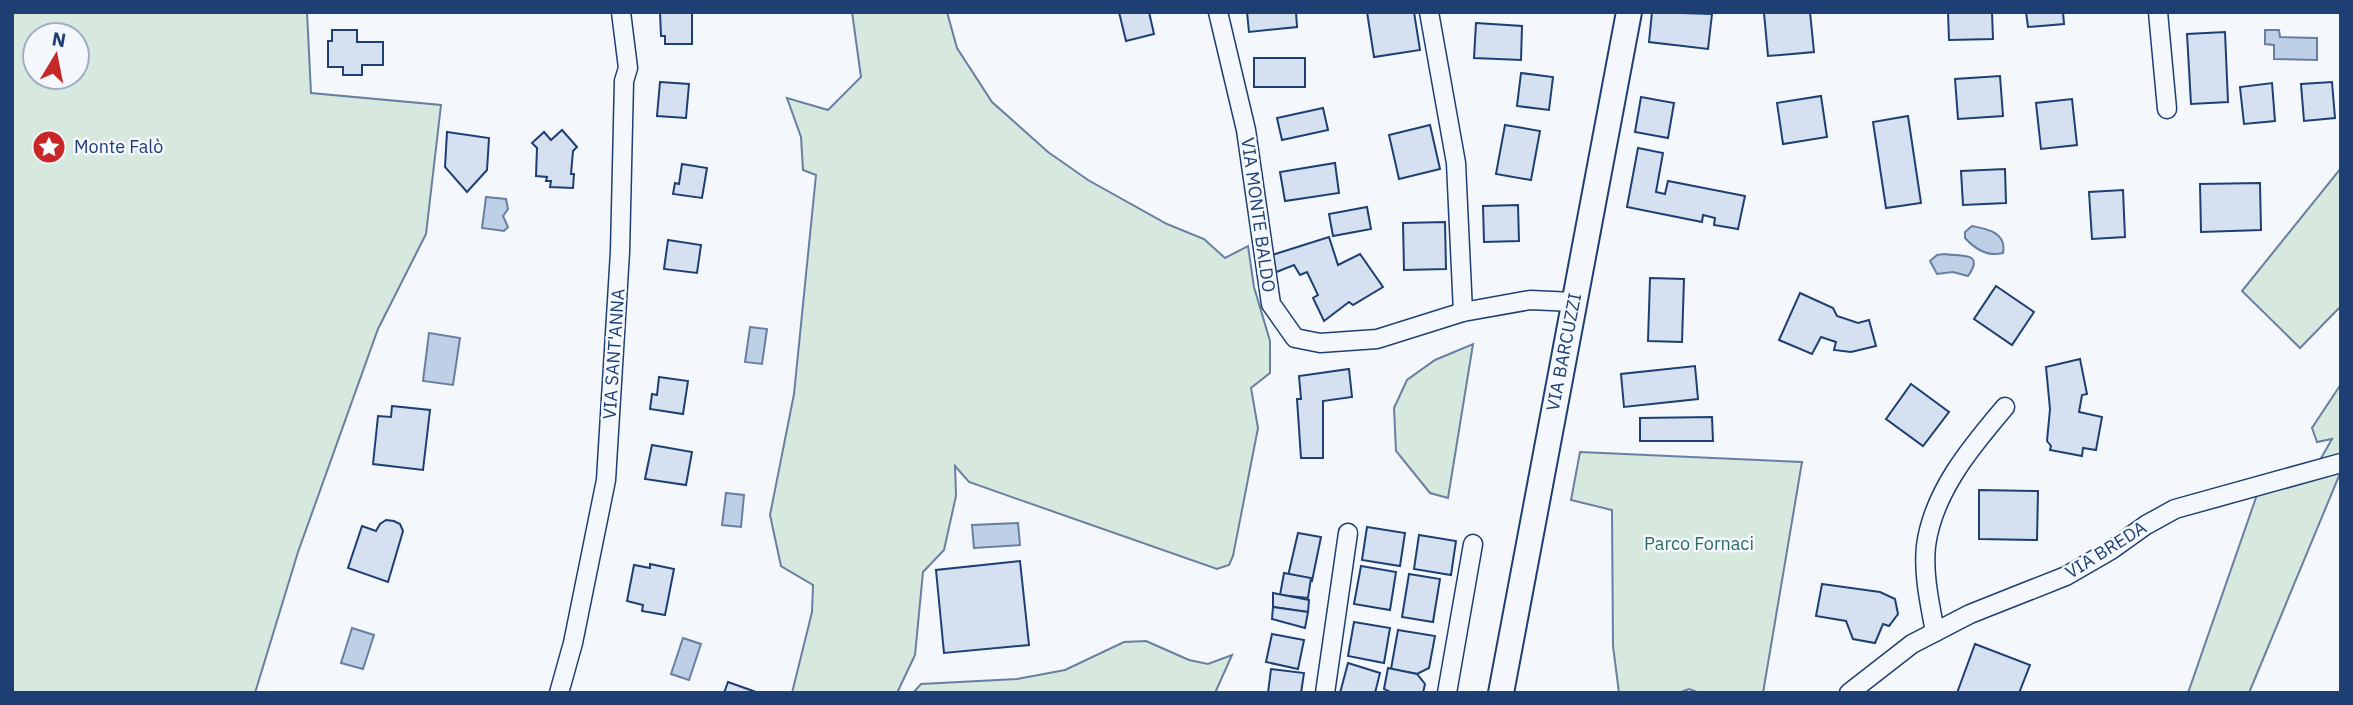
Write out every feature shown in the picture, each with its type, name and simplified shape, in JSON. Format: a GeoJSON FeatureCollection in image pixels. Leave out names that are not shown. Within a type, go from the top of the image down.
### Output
{"type":"FeatureCollection","features":[{"type":"Feature","properties":{"kind":"street","name":"VIA SANT'ANNA"},"geometry":{"type":"LineString","coordinates":[[559,693],[573,643],[606,480],[620,252],[624,81],[628,68],[621,12]]}},
{"type":"Feature","properties":{"kind":"street","name":"VIA MONTE BALDO"},"geometry":{"type":"LineString","coordinates":[[1218,12],[1246,130],[1271,304],[1295,338],[1320,343],[1377,339],[1463,312],[1530,300],[1574,302]]}},
{"type":"Feature","properties":{"kind":"street"},"geometry":{"type":"LineString","coordinates":[[1429,12],[1456,163],[1463,312]]}},
{"type":"Feature","properties":{"kind":"street","name":"VIA BARCUZZI"},"geometry":{"type":"LineString","coordinates":[[1501,693],[1629,12]]}},
{"type":"Feature","properties":{"kind":"street"},"geometry":{"type":"LineString","coordinates":[[2158,12],[2167,109]]}},
{"type":"Feature","properties":{"kind":"street"},"geometry":{"type":"LineString","coordinates":[[1936,632],[1926,577],[1926,547],[1931,527],[1952,477],[2005,407]]}},
{"type":"Feature","properties":{"kind":"street","name":"VIA BREDA"},"geometry":{"type":"LineString","coordinates":[[1849,693],[1912,644],[1970,614],[2066,576],[2175,509],[2228,492],[2338,464]]}},
{"type":"Feature","properties":{"kind":"street"},"geometry":{"type":"LineString","coordinates":[[1325,693],[1348,533]]}},
{"type":"Feature","properties":{"kind":"street"},"geometry":{"type":"LineString","coordinates":[[1447,693],[1473,544]]}},
{"type":"Feature","properties":{"kind":"green space"},"geometry":{"type":"Polygon","coordinates":[[[12,12],[307,12],[311,93],[441,105],[426,234],[378,329],[298,552],[255,693],[12,693],[12,12]]]}},
{"type":"Feature","properties":{"kind":"green space"},"geometry":{"type":"Polygon","coordinates":[[[852,12],[947,12],[957,48],[992,102],[1048,152],[1088,180],[1167,224],[1204,239],[1225,258],[1248,246],[1254,287],[1270,341],[1270,373],[1251,388],[1258,428],[1229,565],[1217,569],[969,482],[955,466],[956,496],[944,550],[923,572],[915,655],[897,693],[792,693],[812,612],[813,585],[781,566],[770,515],[794,394],[816,175],[803,170],[801,137],[787,98],[828,110],[861,77],[852,12]]]}},
{"type":"Feature","properties":{"kind":"green space"},"geometry":{"type":"Polygon","coordinates":[[[2341,168],[2341,306],[2300,348],[2242,291],[2341,168]]]}},
{"type":"Feature","properties":{"kind":"green space"},"geometry":{"type":"Polygon","coordinates":[[[1473,344],[1448,498],[1430,493],[1396,451],[1394,408],[1407,380],[1435,360],[1473,344]]]}},
{"type":"Feature","properties":{"kind":"green space"},"geometry":{"type":"Polygon","coordinates":[[[2341,384],[2341,461],[2316,467],[2332,439],[2317,442],[2312,428],[2341,384]]]}},
{"type":"Feature","properties":{"kind":"green space","name":"Parco Fornaci"},"geometry":{"type":"Polygon","coordinates":[[[1580,452],[1802,462],[1763,693],[1700,693],[1689,689],[1678,693],[1619,693],[1613,646],[1612,510],[1571,500],[1580,452]]]}},
{"type":"Feature","properties":{"kind":"green space"},"geometry":{"type":"Polygon","coordinates":[[[2341,471],[2249,693],[2188,693],[2259,489],[2341,471]]]}},
{"type":"Feature","properties":{"kind":"green space"},"geometry":{"type":"Polygon","coordinates":[[[1146,641],[1189,660],[1208,664],[1232,655],[1215,693],[913,693],[921,684],[1017,679],[1065,670],[1124,642],[1146,641]]]}},
{"type":"Feature","properties":{"kind":"water"},"geometry":{"type":"Polygon","coordinates":[[[2265,30],[2279,30],[2280,37],[2317,38],[2317,60],[2274,59],[2274,45],[2265,44],[2265,30]]]}},
{"type":"Feature","properties":{"kind":"water"},"geometry":{"type":"Polygon","coordinates":[[[486,197],[506,199],[508,209],[503,216],[508,227],[504,231],[482,228],[486,197]]]}},
{"type":"Feature","properties":{"kind":"water"},"geometry":{"type":"Polygon","coordinates":[[[1972,226],[1999,236],[2003,253],[1987,253],[1977,249],[1965,238],[1965,232],[1972,226]]]}},
{"type":"Feature","properties":{"kind":"water"},"geometry":{"type":"Polygon","coordinates":[[[1937,255],[1972,259],[1973,268],[1968,276],[1953,272],[1937,274],[1930,261],[1937,255]]]}},
{"type":"Feature","properties":{"kind":"water"},"geometry":{"type":"Polygon","coordinates":[[[750,327],[767,329],[762,364],[745,362],[750,327]]]}},
{"type":"Feature","properties":{"kind":"water"},"geometry":{"type":"Polygon","coordinates":[[[429,333],[460,338],[453,385],[423,381],[429,333]]]}},
{"type":"Feature","properties":{"kind":"water"},"geometry":{"type":"Polygon","coordinates":[[[726,493],[744,495],[741,527],[722,525],[726,493]]]}},
{"type":"Feature","properties":{"kind":"water"},"geometry":{"type":"Polygon","coordinates":[[[1018,523],[1020,545],[974,548],[972,525],[1018,523]]]}},
{"type":"Feature","properties":{"kind":"water"},"geometry":{"type":"Polygon","coordinates":[[[352,628],[374,635],[363,669],[341,663],[352,628]]]}},
{"type":"Feature","properties":{"kind":"water"},"geometry":{"type":"Polygon","coordinates":[[[683,638],[701,644],[689,680],[671,674],[683,638]]]}},
{"type":"Feature","properties":{"kind":"building"},"geometry":{"type":"Polygon","coordinates":[[[660,12],[692,12],[692,44],[665,44],[665,36],[661,36],[660,12]]]}},
{"type":"Feature","properties":{"kind":"building"},"geometry":{"type":"Polygon","coordinates":[[[1119,12],[1149,12],[1154,34],[1126,41],[1119,12]]]}},
{"type":"Feature","properties":{"kind":"building"},"geometry":{"type":"Polygon","coordinates":[[[1247,12],[1296,12],[1297,27],[1249,32],[1247,12]]]}},
{"type":"Feature","properties":{"kind":"building"},"geometry":{"type":"Polygon","coordinates":[[[1367,12],[1414,12],[1420,50],[1374,57],[1367,12]]]}},
{"type":"Feature","properties":{"kind":"building"},"geometry":{"type":"Polygon","coordinates":[[[1652,12],[1712,14],[1708,49],[1649,42],[1652,12]]]}},
{"type":"Feature","properties":{"kind":"building"},"geometry":{"type":"Polygon","coordinates":[[[1810,12],[1814,52],[1768,56],[1764,13],[1810,12]]]}},
{"type":"Feature","properties":{"kind":"building"},"geometry":{"type":"Polygon","coordinates":[[[1948,12],[1992,12],[1993,39],[1949,40],[1948,12]]]}},
{"type":"Feature","properties":{"kind":"building"},"geometry":{"type":"Polygon","coordinates":[[[2026,12],[2063,12],[2064,24],[2028,27],[2026,12]]]}},
{"type":"Feature","properties":{"kind":"building"},"geometry":{"type":"Polygon","coordinates":[[[1476,23],[1522,26],[1521,60],[1474,58],[1476,23]]]}},
{"type":"Feature","properties":{"kind":"building"},"geometry":{"type":"Polygon","coordinates":[[[332,30],[357,30],[357,42],[383,42],[383,65],[362,65],[362,75],[343,75],[343,67],[328,67],[328,41],[332,41],[332,30]]]}},
{"type":"Feature","properties":{"kind":"building"},"geometry":{"type":"Polygon","coordinates":[[[2225,32],[2228,102],[2191,104],[2187,34],[2225,32]]]}},
{"type":"Feature","properties":{"kind":"building"},"geometry":{"type":"Polygon","coordinates":[[[1254,58],[1305,58],[1305,87],[1254,87],[1254,58]]]}},
{"type":"Feature","properties":{"kind":"building"},"geometry":{"type":"Polygon","coordinates":[[[1521,73],[1553,77],[1549,110],[1517,106],[1521,73]]]}},
{"type":"Feature","properties":{"kind":"building"},"geometry":{"type":"Polygon","coordinates":[[[2000,76],[2003,116],[1958,119],[1955,79],[2000,76]]]}},
{"type":"Feature","properties":{"kind":"building"},"geometry":{"type":"Polygon","coordinates":[[[660,82],[689,84],[686,118],[657,116],[660,82]]]}},
{"type":"Feature","properties":{"kind":"building"},"geometry":{"type":"Polygon","coordinates":[[[2332,82],[2335,118],[2304,121],[2301,84],[2332,82]]]}},
{"type":"Feature","properties":{"kind":"building"},"geometry":{"type":"Polygon","coordinates":[[[2272,83],[2275,121],[2244,124],[2240,87],[2272,83]]]}},
{"type":"Feature","properties":{"kind":"building"},"geometry":{"type":"Polygon","coordinates":[[[1821,96],[1827,137],[1783,144],[1777,103],[1821,96]]]}},
{"type":"Feature","properties":{"kind":"building"},"geometry":{"type":"Polygon","coordinates":[[[1641,97],[1674,103],[1668,138],[1635,132],[1641,97]]]}},
{"type":"Feature","properties":{"kind":"building"},"geometry":{"type":"Polygon","coordinates":[[[2072,99],[2077,145],[2041,149],[2036,103],[2072,99]]]}},
{"type":"Feature","properties":{"kind":"building"},"geometry":{"type":"Polygon","coordinates":[[[1323,108],[1328,130],[1282,140],[1277,118],[1323,108]]]}},
{"type":"Feature","properties":{"kind":"building"},"geometry":{"type":"Polygon","coordinates":[[[1908,116],[1921,203],[1886,208],[1873,122],[1908,116]]]}},
{"type":"Feature","properties":{"kind":"building"},"geometry":{"type":"Polygon","coordinates":[[[1430,125],[1440,169],[1399,179],[1389,135],[1430,125]]]}},
{"type":"Feature","properties":{"kind":"building"},"geometry":{"type":"Polygon","coordinates":[[[1505,125],[1540,131],[1531,180],[1496,174],[1505,125]]]}},
{"type":"Feature","properties":{"kind":"building"},"geometry":{"type":"Polygon","coordinates":[[[562,130],[577,147],[573,151],[573,188],[550,187],[551,181],[546,181],[547,177],[536,176],[537,148],[532,143],[544,132],[551,140],[562,130]]]}},
{"type":"Feature","properties":{"kind":"building"},"geometry":{"type":"Polygon","coordinates":[[[447,132],[489,138],[487,170],[467,192],[445,167],[447,132]]]}},
{"type":"Feature","properties":{"kind":"building"},"geometry":{"type":"Polygon","coordinates":[[[1638,148],[1663,153],[1656,192],[1665,194],[1668,181],[1745,196],[1738,229],[1714,225],[1715,218],[1703,215],[1702,222],[1627,207],[1638,148]]]}},
{"type":"Feature","properties":{"kind":"building"},"geometry":{"type":"Polygon","coordinates":[[[1335,163],[1339,193],[1285,201],[1280,172],[1335,163]]]}},
{"type":"Feature","properties":{"kind":"building"},"geometry":{"type":"Polygon","coordinates":[[[682,164],[707,168],[702,198],[673,194],[675,183],[679,184],[682,164]]]}},
{"type":"Feature","properties":{"kind":"building"},"geometry":{"type":"Polygon","coordinates":[[[2005,169],[2006,203],[1963,205],[1961,171],[2005,169]]]}},
{"type":"Feature","properties":{"kind":"building"},"geometry":{"type":"Polygon","coordinates":[[[2260,183],[2261,230],[2201,232],[2200,184],[2260,183]]]}},
{"type":"Feature","properties":{"kind":"building"},"geometry":{"type":"Polygon","coordinates":[[[2123,190],[2125,237],[2092,239],[2089,192],[2123,190]]]}},
{"type":"Feature","properties":{"kind":"building"},"geometry":{"type":"Polygon","coordinates":[[[1518,205],[1519,241],[1484,242],[1483,206],[1518,205]]]}},
{"type":"Feature","properties":{"kind":"building"},"geometry":{"type":"Polygon","coordinates":[[[1367,207],[1371,229],[1333,236],[1329,214],[1367,207]]]}},
{"type":"Feature","properties":{"kind":"building"},"geometry":{"type":"Polygon","coordinates":[[[1445,222],[1446,269],[1404,270],[1403,223],[1445,222]]]}},
{"type":"Feature","properties":{"kind":"building"},"geometry":{"type":"Polygon","coordinates":[[[1329,237],[1338,265],[1360,254],[1383,287],[1353,305],[1349,302],[1324,321],[1313,298],[1318,295],[1307,272],[1300,275],[1294,265],[1274,273],[1272,255],[1329,237]]]}},
{"type":"Feature","properties":{"kind":"building"},"geometry":{"type":"Polygon","coordinates":[[[668,240],[701,245],[697,273],[664,269],[668,240]]]}},
{"type":"Feature","properties":{"kind":"building"},"geometry":{"type":"Polygon","coordinates":[[[1650,278],[1684,279],[1682,342],[1648,341],[1650,278]]]}},
{"type":"Feature","properties":{"kind":"building"},"geometry":{"type":"Polygon","coordinates":[[[1996,286],[2034,312],[2012,345],[1974,319],[1996,286]]]}},
{"type":"Feature","properties":{"kind":"building"},"geometry":{"type":"Polygon","coordinates":[[[1800,293],[1833,308],[1837,316],[1858,323],[1869,320],[1876,346],[1851,352],[1834,350],[1836,342],[1821,337],[1812,354],[1779,340],[1800,293]]]}},
{"type":"Feature","properties":{"kind":"building"},"geometry":{"type":"Polygon","coordinates":[[[2080,359],[2087,394],[2082,395],[2079,412],[2102,417],[2096,450],[2083,448],[2082,456],[2050,450],[2051,446],[2047,441],[2050,409],[2046,367],[2080,359]]]}},
{"type":"Feature","properties":{"kind":"building"},"geometry":{"type":"Polygon","coordinates":[[[1695,366],[1698,399],[1624,407],[1621,374],[1695,366]]]}},
{"type":"Feature","properties":{"kind":"building"},"geometry":{"type":"Polygon","coordinates":[[[1349,369],[1352,397],[1323,401],[1323,458],[1301,458],[1297,399],[1301,399],[1299,376],[1349,369]]]}},
{"type":"Feature","properties":{"kind":"building"},"geometry":{"type":"Polygon","coordinates":[[[659,377],[688,381],[683,414],[650,409],[652,394],[657,395],[659,377]]]}},
{"type":"Feature","properties":{"kind":"building"},"geometry":{"type":"Polygon","coordinates":[[[1911,384],[1949,412],[1923,446],[1886,419],[1911,384]]]}},
{"type":"Feature","properties":{"kind":"building"},"geometry":{"type":"Polygon","coordinates":[[[392,406],[430,410],[423,470],[373,464],[378,416],[391,417],[392,406]]]}},
{"type":"Feature","properties":{"kind":"building"},"geometry":{"type":"Polygon","coordinates":[[[1712,417],[1713,441],[1640,441],[1640,418],[1712,417]]]}},
{"type":"Feature","properties":{"kind":"building"},"geometry":{"type":"Polygon","coordinates":[[[652,445],[692,452],[686,485],[645,479],[652,445]]]}},
{"type":"Feature","properties":{"kind":"building"},"geometry":{"type":"Polygon","coordinates":[[[1979,490],[2038,491],[2037,540],[1979,539],[1979,490]]]}},
{"type":"Feature","properties":{"kind":"building"},"geometry":{"type":"Polygon","coordinates":[[[386,520],[400,524],[403,531],[388,582],[348,568],[362,526],[376,531],[386,520]]]}},
{"type":"Feature","properties":{"kind":"building"},"geometry":{"type":"Polygon","coordinates":[[[1367,527],[1405,533],[1400,566],[1362,560],[1367,527]]]}},
{"type":"Feature","properties":{"kind":"building"},"geometry":{"type":"Polygon","coordinates":[[[1298,533],[1321,537],[1312,581],[1288,576],[1298,533]]]}},
{"type":"Feature","properties":{"kind":"building"},"geometry":{"type":"Polygon","coordinates":[[[1419,535],[1456,541],[1451,575],[1414,569],[1419,535]]]}},
{"type":"Feature","properties":{"kind":"building"},"geometry":{"type":"Polygon","coordinates":[[[1020,561],[1029,645],[944,653],[936,570],[1020,561]]]}},
{"type":"Feature","properties":{"kind":"building"},"geometry":{"type":"Polygon","coordinates":[[[650,564],[674,569],[665,615],[642,611],[643,605],[627,601],[634,565],[650,568],[650,564]]]}},
{"type":"Feature","properties":{"kind":"building"},"geometry":{"type":"Polygon","coordinates":[[[1361,566],[1396,572],[1390,610],[1354,604],[1361,566]]]}},
{"type":"Feature","properties":{"kind":"building"},"geometry":{"type":"Polygon","coordinates":[[[1284,573],[1311,578],[1308,598],[1280,595],[1284,573]]]}},
{"type":"Feature","properties":{"kind":"building"},"geometry":{"type":"Polygon","coordinates":[[[1409,574],[1440,579],[1433,622],[1402,617],[1409,574]]]}},
{"type":"Feature","properties":{"kind":"building"},"geometry":{"type":"Polygon","coordinates":[[[1822,584],[1880,592],[1895,599],[1898,614],[1889,626],[1883,624],[1875,643],[1853,639],[1846,621],[1816,616],[1822,584]]]}},
{"type":"Feature","properties":{"kind":"building"},"geometry":{"type":"Polygon","coordinates":[[[1273,593],[1309,600],[1308,612],[1273,607],[1273,593]]]}},
{"type":"Feature","properties":{"kind":"building"},"geometry":{"type":"Polygon","coordinates":[[[1273,607],[1308,612],[1305,628],[1272,619],[1273,607]]]}},
{"type":"Feature","properties":{"kind":"building"},"geometry":{"type":"Polygon","coordinates":[[[1354,622],[1390,628],[1384,663],[1348,656],[1354,622]]]}},
{"type":"Feature","properties":{"kind":"building"},"geometry":{"type":"Polygon","coordinates":[[[1398,630],[1435,636],[1429,668],[1417,674],[1391,669],[1398,630]]]}},
{"type":"Feature","properties":{"kind":"building"},"geometry":{"type":"Polygon","coordinates":[[[1272,634],[1304,640],[1298,669],[1266,662],[1272,634]]]}},
{"type":"Feature","properties":{"kind":"building"},"geometry":{"type":"Polygon","coordinates":[[[1975,644],[2030,665],[2019,693],[1957,693],[1975,644]]]}},
{"type":"Feature","properties":{"kind":"building"},"geometry":{"type":"Polygon","coordinates":[[[1348,663],[1380,673],[1375,693],[1340,693],[1348,663]]]}},
{"type":"Feature","properties":{"kind":"building"},"geometry":{"type":"Polygon","coordinates":[[[1388,668],[1417,674],[1425,684],[1423,693],[1392,693],[1384,689],[1388,668]]]}},
{"type":"Feature","properties":{"kind":"building"},"geometry":{"type":"Polygon","coordinates":[[[1271,669],[1304,673],[1301,693],[1268,693],[1271,669]]]}},
{"type":"Feature","properties":{"kind":"building"},"geometry":{"type":"Polygon","coordinates":[[[728,682],[756,692],[724,693],[728,682]]]}},
{"type":"Feature","properties":{"kind":"place","name":"Monte Falò"},"geometry":{"type":"Point","coordinates":[49,147]}}]}
